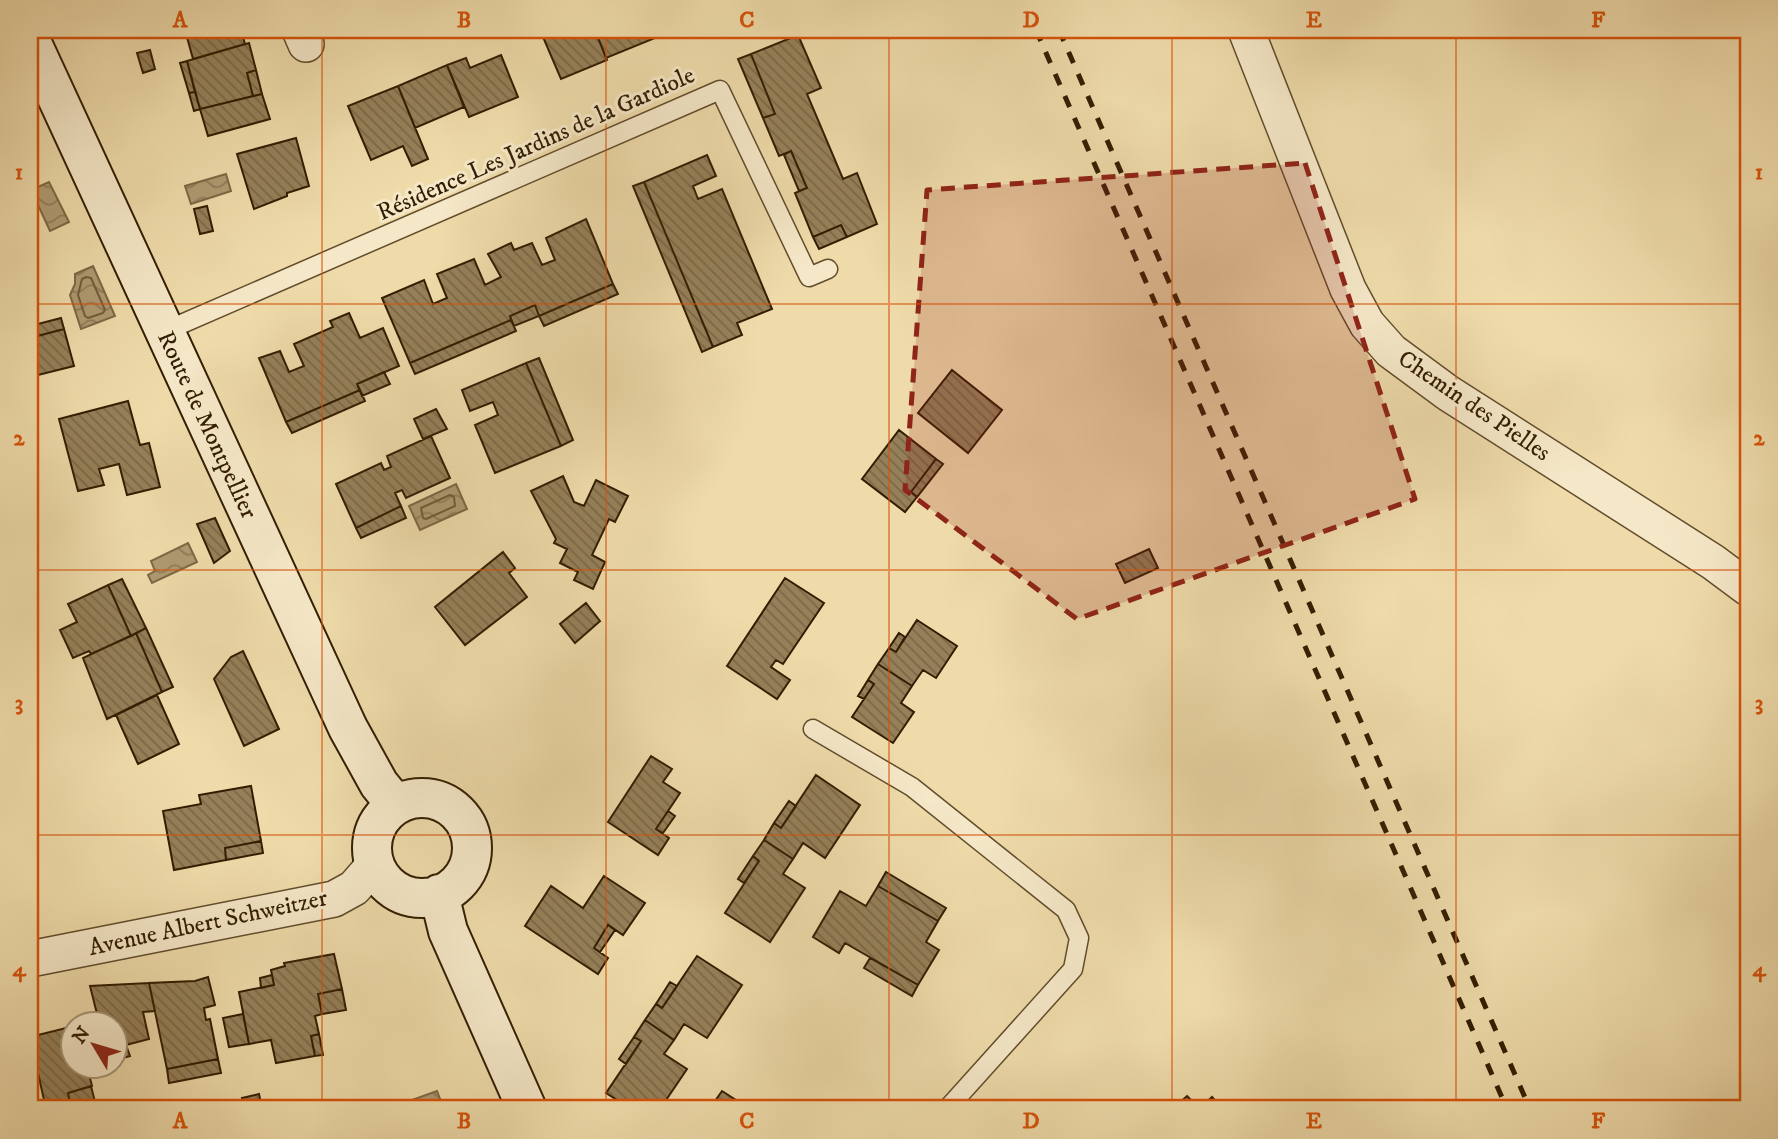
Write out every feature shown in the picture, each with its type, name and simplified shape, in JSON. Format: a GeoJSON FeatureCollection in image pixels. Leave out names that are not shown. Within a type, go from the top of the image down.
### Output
{"type":"FeatureCollection","features":[{"type":"Feature","properties":{"kind":"main road","name":"Route de Montpellier"},"geometry":{"type":"LineString","coordinates":[[30,39],[348,728],[379,784],[396,805]]}},
{"type":"Feature","properties":{"kind":"main road"},"geometry":{"type":"LineString","coordinates":[[415,798],[430,798],[452,808],[466,826],[471,839],[470,860],[460,880],[452,888],[439,894],[417,897],[399,892],[386,883],[374,865],[372,843],[374,832],[385,813],[396,805],[415,798]]}},
{"type":"Feature","properties":{"kind":"main road"},"geometry":{"type":"LineString","coordinates":[[439,894],[448,931],[527,1109]]}},
{"type":"Feature","properties":{"kind":"street","name":"Chemin des Pielles"},"geometry":{"type":"LineString","coordinates":[[1245,30],[1348,289],[1367,324],[1391,351],[1448,393],[1713,562],[1748,588]]}},
{"type":"Feature","properties":{"kind":"street","name":"Avenue Albert Schweitzer"},"geometry":{"type":"LineString","coordinates":[[30,959],[334,899],[354,888],[374,865]]}},
{"type":"Feature","properties":{"kind":"lane","name":"Résidence Les Jardins de la Gardiole"},"geometry":{"type":"LineString","coordinates":[[163,332],[720,90],[808,277],[828,269]]}},
{"type":"Feature","properties":{"kind":"lane"},"geometry":{"type":"LineString","coordinates":[[813,729],[912,788],[1066,910],[1079,938],[1073,969],[947,1109]]}},
{"type":"Feature","properties":{"kind":"highlighted area"},"geometry":{"type":"Polygon","coordinates":[[[1305,163],[1415,499],[1077,619],[905,490],[927,190],[1305,163]]]}},
{"type":"Feature","properties":{"kind":"water"},"geometry":{"type":"Polygon","coordinates":[[[226,174],[231,191],[191,204],[185,186],[226,174]]]}},
{"type":"Feature","properties":{"kind":"water"},"geometry":{"type":"Polygon","coordinates":[[[49,182],[69,222],[50,231],[31,190],[49,182]]]}},
{"type":"Feature","properties":{"kind":"water"},"geometry":{"type":"Polygon","coordinates":[[[93,266],[115,316],[81,329],[70,295],[75,284],[75,274],[93,266]]]}},
{"type":"Feature","properties":{"kind":"water"},"geometry":{"type":"Polygon","coordinates":[[[456,484],[467,509],[420,530],[409,506],[456,484]]]}},
{"type":"Feature","properties":{"kind":"water"},"geometry":{"type":"Polygon","coordinates":[[[188,543],[197,562],[152,583],[148,575],[155,571],[151,561],[188,543]]]}},
{"type":"Feature","properties":{"kind":"water"},"geometry":{"type":"Polygon","coordinates":[[[437,1091],[444,1109],[387,1109],[437,1091]]]}},
{"type":"Feature","properties":{"kind":"building"},"geometry":{"type":"Polygon","coordinates":[[[185,30],[241,30],[245,44],[193,59],[185,30]]]}},
{"type":"Feature","properties":{"kind":"building"},"geometry":{"type":"Polygon","coordinates":[[[540,30],[595,30],[607,60],[561,79],[540,30]]]}},
{"type":"Feature","properties":{"kind":"building"},"geometry":{"type":"Polygon","coordinates":[[[595,30],[652,30],[655,38],[606,58],[595,30]]]}},
{"type":"Feature","properties":{"kind":"building"},"geometry":{"type":"Polygon","coordinates":[[[652,30],[676,30],[655,38],[652,30]]]}},
{"type":"Feature","properties":{"kind":"building"},"geometry":{"type":"Polygon","coordinates":[[[798,35],[821,88],[807,94],[843,179],[857,173],[877,224],[847,237],[841,225],[813,237],[795,193],[807,188],[791,151],[779,156],[763,118],[775,114],[751,54],[798,35]]]}},
{"type":"Feature","properties":{"kind":"building"},"geometry":{"type":"Polygon","coordinates":[[[249,43],[256,70],[247,73],[253,96],[200,109],[187,61],[249,43]]]}},
{"type":"Feature","properties":{"kind":"building"},"geometry":{"type":"Polygon","coordinates":[[[150,50],[155,69],[143,73],[137,53],[150,50]]]}},
{"type":"Feature","properties":{"kind":"building"},"geometry":{"type":"Polygon","coordinates":[[[751,54],[775,114],[763,118],[738,59],[751,54]]]}},
{"type":"Feature","properties":{"kind":"building"},"geometry":{"type":"Polygon","coordinates":[[[501,55],[518,97],[469,117],[447,65],[466,58],[470,68],[501,55]]]}},
{"type":"Feature","properties":{"kind":"building"},"geometry":{"type":"Polygon","coordinates":[[[187,61],[195,92],[189,93],[180,63],[187,61]]]}},
{"type":"Feature","properties":{"kind":"building"},"geometry":{"type":"Polygon","coordinates":[[[447,65],[464,107],[415,128],[398,86],[447,65]]]}},
{"type":"Feature","properties":{"kind":"building"},"geometry":{"type":"Polygon","coordinates":[[[256,70],[262,94],[253,96],[247,73],[256,70]]]}},
{"type":"Feature","properties":{"kind":"building"},"geometry":{"type":"Polygon","coordinates":[[[398,86],[428,159],[412,166],[403,146],[371,160],[348,106],[398,86]]]}},
{"type":"Feature","properties":{"kind":"building"},"geometry":{"type":"Polygon","coordinates":[[[195,92],[200,109],[194,111],[189,93],[195,92]]]}},
{"type":"Feature","properties":{"kind":"building"},"geometry":{"type":"Polygon","coordinates":[[[262,94],[270,119],[208,136],[200,109],[262,94]]]}},
{"type":"Feature","properties":{"kind":"building"},"geometry":{"type":"Polygon","coordinates":[[[296,138],[309,186],[254,209],[237,154],[296,138]]]}},
{"type":"Feature","properties":{"kind":"building"},"geometry":{"type":"Polygon","coordinates":[[[791,151],[807,188],[799,191],[784,155],[791,151]]]}},
{"type":"Feature","properties":{"kind":"building"},"geometry":{"type":"Polygon","coordinates":[[[707,155],[716,176],[693,186],[698,199],[722,189],[772,309],[737,323],[742,335],[713,347],[644,182],[707,155]]]}},
{"type":"Feature","properties":{"kind":"building"},"geometry":{"type":"Polygon","coordinates":[[[644,182],[713,347],[702,352],[633,186],[644,182]]]}},
{"type":"Feature","properties":{"kind":"building"},"geometry":{"type":"Polygon","coordinates":[[[207,206],[213,231],[200,234],[194,209],[207,206]]]}},
{"type":"Feature","properties":{"kind":"building"},"geometry":{"type":"Polygon","coordinates":[[[586,219],[613,284],[539,316],[535,305],[510,316],[511,320],[410,363],[382,298],[424,280],[433,304],[447,298],[437,274],[474,259],[485,285],[501,277],[488,254],[511,243],[514,250],[532,243],[542,265],[555,260],[546,238],[586,219]]]}},
{"type":"Feature","properties":{"kind":"building"},"geometry":{"type":"Polygon","coordinates":[[[841,225],[847,237],[819,249],[813,237],[841,225]]]}},
{"type":"Feature","properties":{"kind":"building"},"geometry":{"type":"Polygon","coordinates":[[[613,284],[618,294],[544,326],[539,316],[613,284]]]}},
{"type":"Feature","properties":{"kind":"building"},"geometry":{"type":"Polygon","coordinates":[[[535,305],[539,316],[514,326],[510,316],[535,305]]]}},
{"type":"Feature","properties":{"kind":"building"},"geometry":{"type":"Polygon","coordinates":[[[349,313],[360,338],[383,328],[399,366],[357,384],[360,390],[286,422],[259,358],[280,351],[289,372],[304,366],[294,344],[333,327],[330,321],[349,313]]]}},
{"type":"Feature","properties":{"kind":"building"},"geometry":{"type":"Polygon","coordinates":[[[61,318],[64,329],[30,338],[30,326],[61,318]]]}},
{"type":"Feature","properties":{"kind":"building"},"geometry":{"type":"Polygon","coordinates":[[[511,320],[516,331],[415,374],[410,363],[511,320]]]}},
{"type":"Feature","properties":{"kind":"building"},"geometry":{"type":"Polygon","coordinates":[[[64,329],[74,366],[30,377],[30,338],[64,329]]]}},
{"type":"Feature","properties":{"kind":"building"},"geometry":{"type":"Polygon","coordinates":[[[539,358],[573,440],[561,446],[526,363],[539,358]]]}},
{"type":"Feature","properties":{"kind":"building"},"geometry":{"type":"Polygon","coordinates":[[[526,363],[561,446],[495,473],[475,425],[498,415],[493,402],[470,411],[462,390],[526,363]]]}},
{"type":"Feature","properties":{"kind":"building"},"geometry":{"type":"Polygon","coordinates":[[[952,370],[1002,410],[968,453],[918,413],[952,370]]]}},
{"type":"Feature","properties":{"kind":"building"},"geometry":{"type":"Polygon","coordinates":[[[384,372],[390,384],[362,396],[357,384],[384,372]]]}},
{"type":"Feature","properties":{"kind":"building"},"geometry":{"type":"Polygon","coordinates":[[[360,390],[365,401],[292,433],[286,422],[360,390]]]}},
{"type":"Feature","properties":{"kind":"building"},"geometry":{"type":"Polygon","coordinates":[[[128,401],[140,445],[149,443],[160,487],[127,495],[119,464],[99,469],[104,485],[78,491],[59,419],[128,401]]]}},
{"type":"Feature","properties":{"kind":"building"},"geometry":{"type":"Polygon","coordinates":[[[436,409],[447,429],[423,439],[414,419],[436,409]]]}},
{"type":"Feature","properties":{"kind":"building"},"geometry":{"type":"Polygon","coordinates":[[[899,430],[936,459],[911,492],[917,497],[905,512],[862,479],[899,430]]]}},
{"type":"Feature","properties":{"kind":"building"},"geometry":{"type":"Polygon","coordinates":[[[431,436],[450,478],[406,498],[402,490],[395,493],[401,506],[356,528],[336,484],[381,463],[384,470],[391,467],[387,456],[431,436]]]}},
{"type":"Feature","properties":{"kind":"building"},"geometry":{"type":"Polygon","coordinates":[[[936,459],[943,464],[917,497],[911,492],[936,459]]]}},
{"type":"Feature","properties":{"kind":"building"},"geometry":{"type":"Polygon","coordinates":[[[563,476],[574,502],[584,506],[596,480],[628,496],[615,522],[609,519],[592,555],[605,562],[593,589],[574,580],[578,572],[560,563],[567,549],[554,543],[556,539],[531,491],[563,476]]]}},
{"type":"Feature","properties":{"kind":"building"},"geometry":{"type":"Polygon","coordinates":[[[401,506],[406,518],[361,538],[356,528],[401,506]]]}},
{"type":"Feature","properties":{"kind":"building"},"geometry":{"type":"Polygon","coordinates":[[[215,518],[230,551],[214,563],[197,524],[215,518]]]}},
{"type":"Feature","properties":{"kind":"building"},"geometry":{"type":"Polygon","coordinates":[[[1149,549],[1158,568],[1125,583],[1116,564],[1149,549]]]}},
{"type":"Feature","properties":{"kind":"building"},"geometry":{"type":"Polygon","coordinates":[[[503,552],[515,568],[509,573],[527,597],[465,645],[435,607],[503,552]]]}},
{"type":"Feature","properties":{"kind":"building"},"geometry":{"type":"Polygon","coordinates":[[[785,578],[824,603],[783,664],[776,660],[771,667],[790,680],[777,699],[727,666],[785,578]]]}},
{"type":"Feature","properties":{"kind":"building"},"geometry":{"type":"Polygon","coordinates":[[[122,579],[146,628],[131,636],[108,585],[122,579]]]}},
{"type":"Feature","properties":{"kind":"building"},"geometry":{"type":"Polygon","coordinates":[[[108,585],[131,636],[91,654],[89,651],[73,658],[60,630],[77,622],[68,604],[108,585]]]}},
{"type":"Feature","properties":{"kind":"building"},"geometry":{"type":"Polygon","coordinates":[[[586,603],[600,621],[575,643],[560,624],[586,603]]]}},
{"type":"Feature","properties":{"kind":"building"},"geometry":{"type":"Polygon","coordinates":[[[917,620],[957,646],[936,678],[923,670],[912,686],[878,664],[889,648],[896,652],[917,620]]]}},
{"type":"Feature","properties":{"kind":"building"},"geometry":{"type":"Polygon","coordinates":[[[146,628],[173,687],[162,692],[136,633],[146,628]]]}},
{"type":"Feature","properties":{"kind":"building"},"geometry":{"type":"Polygon","coordinates":[[[136,633],[162,692],[107,719],[83,658],[136,633]]]}},
{"type":"Feature","properties":{"kind":"building"},"geometry":{"type":"Polygon","coordinates":[[[899,633],[905,637],[896,652],[889,648],[899,633]]]}},
{"type":"Feature","properties":{"kind":"building"},"geometry":{"type":"Polygon","coordinates":[[[243,651],[279,729],[244,746],[214,679],[231,657],[243,651]]]}},
{"type":"Feature","properties":{"kind":"building"},"geometry":{"type":"Polygon","coordinates":[[[878,664],[912,686],[901,703],[914,712],[893,743],[852,717],[874,684],[868,680],[878,664]]]}},
{"type":"Feature","properties":{"kind":"building"},"geometry":{"type":"Polygon","coordinates":[[[868,680],[874,684],[864,699],[858,696],[868,680]]]}},
{"type":"Feature","properties":{"kind":"building"},"geometry":{"type":"Polygon","coordinates":[[[157,695],[179,744],[138,764],[116,715],[157,695]]]}},
{"type":"Feature","properties":{"kind":"building"},"geometry":{"type":"Polygon","coordinates":[[[651,756],[672,769],[663,782],[680,793],[656,829],[669,838],[658,855],[608,822],[651,756]]]}},
{"type":"Feature","properties":{"kind":"building"},"geometry":{"type":"Polygon","coordinates":[[[816,775],[860,805],[825,858],[803,843],[793,859],[764,840],[774,823],[781,828],[816,775]]]}},
{"type":"Feature","properties":{"kind":"building"},"geometry":{"type":"Polygon","coordinates":[[[251,786],[261,841],[225,848],[226,860],[174,870],[163,811],[201,804],[199,795],[251,786]]]}},
{"type":"Feature","properties":{"kind":"building"},"geometry":{"type":"Polygon","coordinates":[[[789,801],[796,806],[781,828],[774,823],[789,801]]]}},
{"type":"Feature","properties":{"kind":"building"},"geometry":{"type":"Polygon","coordinates":[[[668,811],[675,816],[663,833],[656,829],[668,811]]]}},
{"type":"Feature","properties":{"kind":"building"},"geometry":{"type":"Polygon","coordinates":[[[764,840],[793,859],[783,874],[805,888],[770,942],[725,913],[759,861],[753,856],[764,840]]]}},
{"type":"Feature","properties":{"kind":"building"},"geometry":{"type":"Polygon","coordinates":[[[261,841],[263,853],[226,860],[225,848],[261,841]]]}},
{"type":"Feature","properties":{"kind":"building"},"geometry":{"type":"Polygon","coordinates":[[[753,856],[759,861],[744,883],[738,879],[753,856]]]}},
{"type":"Feature","properties":{"kind":"building"},"geometry":{"type":"Polygon","coordinates":[[[886,872],[946,908],[938,921],[878,886],[886,872]]]}},
{"type":"Feature","properties":{"kind":"building"},"geometry":{"type":"Polygon","coordinates":[[[604,876],[645,903],[623,935],[608,925],[594,948],[608,958],[598,974],[525,926],[551,886],[583,908],[604,876]]]}},
{"type":"Feature","properties":{"kind":"building"},"geometry":{"type":"Polygon","coordinates":[[[878,886],[938,921],[926,942],[939,950],[918,985],[845,943],[839,953],[813,937],[840,891],[866,906],[878,886]]]}},
{"type":"Feature","properties":{"kind":"building"},"geometry":{"type":"Polygon","coordinates":[[[608,925],[615,930],[600,952],[594,948],[608,925]]]}},
{"type":"Feature","properties":{"kind":"building"},"geometry":{"type":"Polygon","coordinates":[[[334,954],[342,989],[318,994],[322,1014],[315,1016],[319,1034],[311,1036],[315,1056],[276,1063],[271,1040],[249,1044],[239,992],[274,985],[271,970],[285,966],[284,963],[334,954]]]}},
{"type":"Feature","properties":{"kind":"building"},"geometry":{"type":"Polygon","coordinates":[[[697,956],[742,985],[707,1038],[684,1024],[674,1040],[645,1020],[656,1004],[662,1008],[697,956]]]}},
{"type":"Feature","properties":{"kind":"building"},"geometry":{"type":"Polygon","coordinates":[[[870,958],[918,985],[912,996],[864,968],[870,958]]]}},
{"type":"Feature","properties":{"kind":"building"},"geometry":{"type":"Polygon","coordinates":[[[272,975],[274,985],[261,988],[260,978],[272,975]]]}},
{"type":"Feature","properties":{"kind":"building"},"geometry":{"type":"Polygon","coordinates":[[[208,977],[215,1005],[204,1008],[206,1020],[210,1019],[218,1059],[167,1069],[149,983],[195,981],[208,977]]]}},
{"type":"Feature","properties":{"kind":"building"},"geometry":{"type":"Polygon","coordinates":[[[670,982],[677,986],[662,1008],[656,1004],[670,982]]]}},
{"type":"Feature","properties":{"kind":"building"},"geometry":{"type":"Polygon","coordinates":[[[149,983],[155,1011],[143,1012],[149,1039],[130,1044],[130,1010],[96,1010],[90,986],[149,983]]]}},
{"type":"Feature","properties":{"kind":"building"},"geometry":{"type":"Polygon","coordinates":[[[342,989],[346,1010],[322,1014],[318,994],[342,989]]]}},
{"type":"Feature","properties":{"kind":"building"},"geometry":{"type":"Polygon","coordinates":[[[243,1014],[249,1044],[229,1047],[223,1018],[243,1014]]]}},
{"type":"Feature","properties":{"kind":"building"},"geometry":{"type":"Polygon","coordinates":[[[645,1020],[674,1040],[664,1054],[687,1069],[660,1109],[631,1109],[606,1093],[641,1041],[634,1037],[645,1020]]]}},
{"type":"Feature","properties":{"kind":"building"},"geometry":{"type":"Polygon","coordinates":[[[60,1030],[60,1080],[90,1080],[92,1086],[68,1093],[70,1104],[46,1109],[30,1037],[60,1030]]]}},
{"type":"Feature","properties":{"kind":"building"},"geometry":{"type":"Polygon","coordinates":[[[319,1034],[323,1055],[315,1056],[311,1036],[319,1034]]]}},
{"type":"Feature","properties":{"kind":"building"},"geometry":{"type":"Polygon","coordinates":[[[634,1037],[641,1041],[626,1064],[619,1059],[634,1037]]]}},
{"type":"Feature","properties":{"kind":"building"},"geometry":{"type":"Polygon","coordinates":[[[218,1059],[221,1073],[169,1083],[167,1069],[218,1059]]]}},
{"type":"Feature","properties":{"kind":"building"},"geometry":{"type":"Polygon","coordinates":[[[91,1086],[95,1102],[71,1108],[68,1093],[91,1086]]]}},
{"type":"Feature","properties":{"kind":"building"},"geometry":{"type":"Polygon","coordinates":[[[722,1091],[750,1109],[728,1109],[715,1101],[722,1091]]]}},
{"type":"Feature","properties":{"kind":"building"},"geometry":{"type":"Polygon","coordinates":[[[259,1094],[262,1109],[245,1109],[242,1098],[259,1094]]]}},
{"type":"Feature","properties":{"kind":"building"},"geometry":{"type":"Polygon","coordinates":[[[1187,1096],[1200,1109],[1170,1109],[1168,1106],[1174,1101],[1178,1104],[1187,1096]]]}},
{"type":"Feature","properties":{"kind":"building"},"geometry":{"type":"Polygon","coordinates":[[[1212,1097],[1218,1104],[1212,1109],[1199,1109],[1212,1097]]]}},
{"type":"Feature","properties":{"kind":"railway"},"geometry":{"type":"LineString","coordinates":[[1036,30],[1507,1109]]}},
{"type":"Feature","properties":{"kind":"railway"},"geometry":{"type":"LineString","coordinates":[[1059,30],[1530,1109]]}}]}
